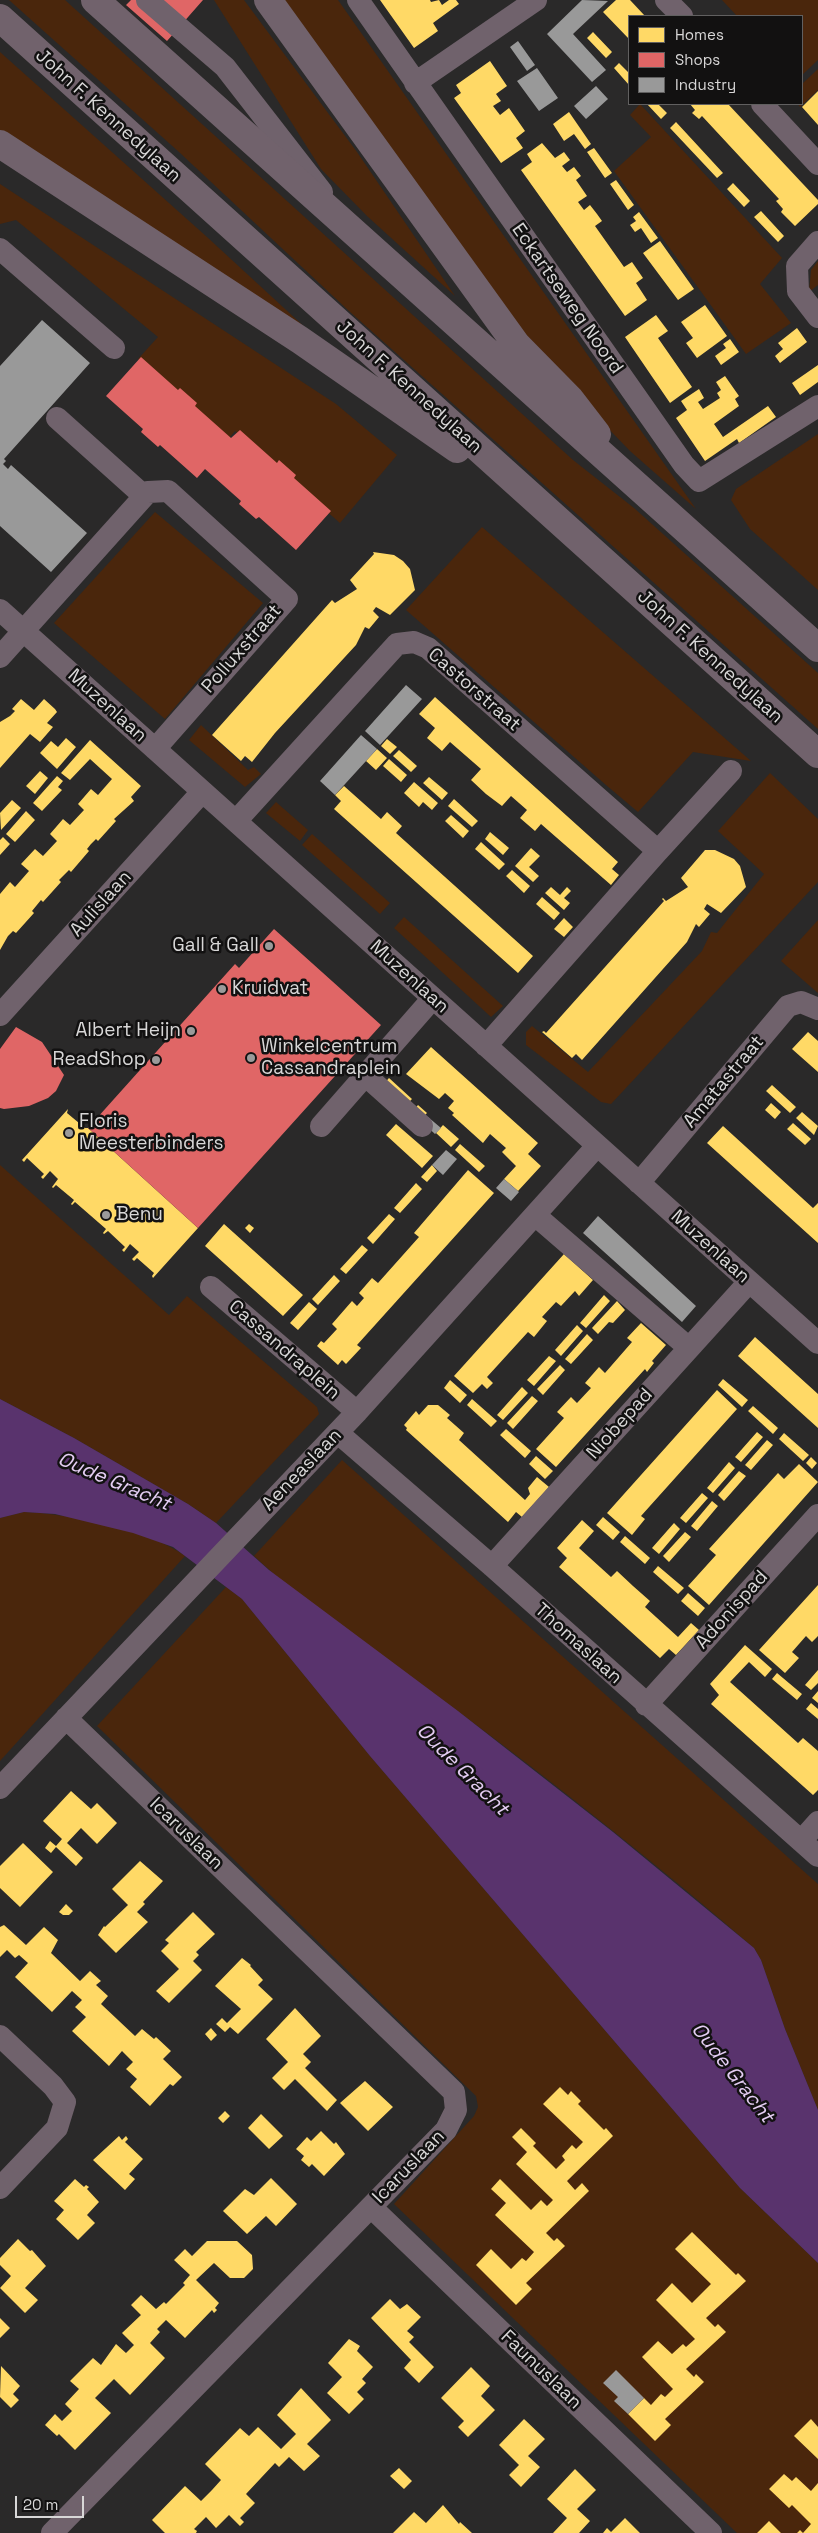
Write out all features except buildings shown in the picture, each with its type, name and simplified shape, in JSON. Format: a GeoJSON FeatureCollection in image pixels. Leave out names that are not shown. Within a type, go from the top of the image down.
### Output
{"type":"FeatureCollection","features":[{"type":"Feature","properties":{"kind":"main road"},"geometry":{"type":"LineString","coordinates":[[95,0],[818,648]]}},
{"type":"Feature","properties":{"kind":"main road"},"geometry":{"type":"LineString","coordinates":[[268,0],[516,344],[570,399],[634,483]]}},
{"type":"Feature","properties":{"kind":"main road","name":"John F. Kennedylaan"},"geometry":{"type":"LineString","coordinates":[[0,18],[818,754]]}},
{"type":"Feature","properties":{"kind":"main road"},"geometry":{"type":"LineString","coordinates":[[0,144],[300,340],[550,514]]}},
{"type":"Feature","properties":{"kind":"street"},"geometry":{"type":"LineString","coordinates":[[147,0],[225,67],[353,233]]}},
{"type":"Feature","properties":{"kind":"street","name":"Eckartseweg Noord"},"geometry":{"type":"LineString","coordinates":[[358,0],[684,465],[699,481],[818,406]]}},
{"type":"Feature","properties":{"kind":"street"},"geometry":{"type":"LineString","coordinates":[[415,83],[536,0]]}},
{"type":"Feature","properties":{"kind":"street"},"geometry":{"type":"LineString","coordinates":[[666,0],[681,15]]}},
{"type":"Feature","properties":{"kind":"street"},"geometry":{"type":"LineString","coordinates":[[763,105],[818,164]]}},
{"type":"Feature","properties":{"kind":"street"},"geometry":{"type":"LineString","coordinates":[[818,242],[798,266],[798,291],[818,317]]}},
{"type":"Feature","properties":{"kind":"street"},"geometry":{"type":"LineString","coordinates":[[0,249],[114,348]]}},
{"type":"Feature","properties":{"kind":"street"},"geometry":{"type":"LineString","coordinates":[[0,657],[144,496],[57,418]]}},
{"type":"Feature","properties":{"kind":"street","name":"Polluxstraat"},"geometry":{"type":"LineString","coordinates":[[144,496],[148,492],[168,491],[286,599],[154,749]]}},
{"type":"Feature","properties":{"kind":"street","name":"Muzenlaan"},"geometry":{"type":"LineString","coordinates":[[0,610],[818,1343]]}},
{"type":"Feature","properties":{"kind":"street","name":"Castorstraat"},"geometry":{"type":"LineString","coordinates":[[236,821],[397,644],[414,642],[428,648],[658,852]]}},
{"type":"Feature","properties":{"kind":"street"},"geometry":{"type":"LineString","coordinates":[[486,1046],[731,771]]}},
{"type":"Feature","properties":{"kind":"street","name":"Aulislaan"},"geometry":{"type":"LineString","coordinates":[[0,1016],[202,792]]}},
{"type":"Feature","properties":{"kind":"street"},"geometry":{"type":"LineString","coordinates":[[321,1126],[433,998]]}},
{"type":"Feature","properties":{"kind":"street","name":"Amatastraat"},"geometry":{"type":"LineString","coordinates":[[639,1183],[788,1006],[801,1002],[818,1009]]}},
{"type":"Feature","properties":{"kind":"street"},"geometry":{"type":"LineString","coordinates":[[365,1075],[422,1126]]}},
{"type":"Feature","properties":{"kind":"street","name":"Aeneaslaan"},"geometry":{"type":"LineString","coordinates":[[0,1788],[338,1433],[597,1146]]}},
{"type":"Feature","properties":{"kind":"street"},"geometry":{"type":"LineString","coordinates":[[535,1215],[689,1348]]}},
{"type":"Feature","properties":{"kind":"street","name":"Niobepad"},"geometry":{"type":"LineString","coordinates":[[492,1566],[749,1282]]}},
{"type":"Feature","properties":{"kind":"street","name":"Cassandraplein"},"geometry":{"type":"LineString","coordinates":[[212,1287],[357,1412]]}},
{"type":"Feature","properties":{"kind":"street","name":"Thomaslaan"},"geometry":{"type":"LineString","coordinates":[[338,1433],[492,1566],[818,1856]]}},
{"type":"Feature","properties":{"kind":"street","name":"Adonispad"},"geometry":{"type":"LineString","coordinates":[[646,1704],[818,1515]]}},
{"type":"Feature","properties":{"kind":"street","name":"Icaruslaan"},"geometry":{"type":"LineString","coordinates":[[52,2533],[446,2130],[456,2110],[454,2092],[66,1718]]}},
{"type":"Feature","properties":{"kind":"street"},"geometry":{"type":"LineString","coordinates":[[801,1842],[818,1822]]}},
{"type":"Feature","properties":{"kind":"street"},"geometry":{"type":"LineString","coordinates":[[0,2036],[53,2086],[65,2102],[57,2128],[0,2188]]}},
{"type":"Feature","properties":{"kind":"street","name":"Faunuslaan"},"geometry":{"type":"LineString","coordinates":[[371,2206],[711,2533]]}},
{"type":"Feature","properties":{"kind":"shaded area"},"geometry":{"type":"Polygon","coordinates":[[[9,0],[65,0],[573,460],[634,508],[818,673],[818,729],[349,311],[179,152],[9,0]]]}},
{"type":"Feature","properties":{"kind":"shaded area"},"geometry":{"type":"Polygon","coordinates":[[[214,0],[244,0],[357,152],[455,296],[367,216],[321,169],[214,0]]]}},
{"type":"Feature","properties":{"kind":"shaded area"},"geometry":{"type":"Polygon","coordinates":[[[275,0],[338,0],[696,509],[630,451],[575,394],[511,322],[275,0]]]}},
{"type":"Feature","properties":{"kind":"shaded area"},"geometry":{"type":"Polygon","coordinates":[[[722,0],[818,0],[818,60],[803,74],[803,15],[736,15],[722,0]]]}},
{"type":"Feature","properties":{"kind":"shaded area"},"geometry":{"type":"Polygon","coordinates":[[[0,52],[207,237],[323,344],[127,218],[0,130],[0,52]]]}},
{"type":"Feature","properties":{"kind":"shaded area"},"geometry":{"type":"Polygon","coordinates":[[[818,69],[818,90],[803,104],[803,83],[818,69]]]}},
{"type":"Feature","properties":{"kind":"shaded area"},"geometry":{"type":"Polygon","coordinates":[[[641,105],[782,258],[760,284],[791,323],[746,354],[614,171],[651,137],[630,115],[641,105]]]}},
{"type":"Feature","properties":{"kind":"shaded area"},"geometry":{"type":"Polygon","coordinates":[[[0,184],[336,404],[397,455],[340,523],[235,431],[229,438],[138,359],[158,337],[16,220],[0,224],[0,184]]]}},
{"type":"Feature","properties":{"kind":"shaded area"},"geometry":{"type":"Polygon","coordinates":[[[818,261],[818,285],[809,292],[811,270],[818,261]]]}},
{"type":"Feature","properties":{"kind":"shaded area"},"geometry":{"type":"Polygon","coordinates":[[[818,434],[818,590],[750,529],[731,500],[736,489],[818,434]]]}},
{"type":"Feature","properties":{"kind":"shaded area"},"geometry":{"type":"Polygon","coordinates":[[[155,512],[263,603],[165,719],[54,623],[155,512]]]}},
{"type":"Feature","properties":{"kind":"shaded area"},"geometry":{"type":"Polygon","coordinates":[[[482,527],[751,761],[693,752],[638,812],[606,785],[406,610],[482,527]]]}},
{"type":"Feature","properties":{"kind":"shaded area"},"geometry":{"type":"Polygon","coordinates":[[[201,725],[248,770],[254,767],[261,774],[245,787],[189,740],[201,725]]]}},
{"type":"Feature","properties":{"kind":"shaded area"},"geometry":{"type":"Polygon","coordinates":[[[770,773],[818,819],[818,882],[611,1104],[601,1102],[526,1045],[526,1032],[532,1026],[588,1072],[702,951],[711,932],[717,933],[764,874],[718,831],[770,773]]]}},
{"type":"Feature","properties":{"kind":"shaded area"},"geometry":{"type":"Polygon","coordinates":[[[276,802],[308,830],[300,841],[266,813],[276,802]]]}},
{"type":"Feature","properties":{"kind":"shaded area"},"geometry":{"type":"Polygon","coordinates":[[[312,834],[390,903],[380,914],[302,845],[312,834]]]}},
{"type":"Feature","properties":{"kind":"shaded area"},"geometry":{"type":"Polygon","coordinates":[[[404,917],[503,1006],[491,1017],[394,928],[404,917]]]}},
{"type":"Feature","properties":{"kind":"shaded area"},"geometry":{"type":"Polygon","coordinates":[[[818,920],[818,993],[781,961],[818,920]]]}},
{"type":"Feature","properties":{"kind":"shaded area"},"geometry":{"type":"Polygon","coordinates":[[[0,1165],[169,1315],[187,1296],[317,1407],[319,1414],[216,1523],[188,1504],[74,1438],[0,1399],[0,1165]]]}},
{"type":"Feature","properties":{"kind":"shaded area"},"geometry":{"type":"Polygon","coordinates":[[[342,1460],[818,1884],[818,2110],[785,2029],[761,1960],[754,1948],[681,1886],[569,1796],[455,1709],[302,1597],[254,1556],[342,1460]]]}},
{"type":"Feature","properties":{"kind":"shaded area"},"geometry":{"type":"Polygon","coordinates":[[[24,1512],[63,1516],[130,1531],[169,1546],[185,1556],[0,1761],[0,1518],[24,1512]]]}},
{"type":"Feature","properties":{"kind":"shaded area"},"geometry":{"type":"Polygon","coordinates":[[[226,1587],[242,1599],[370,1756],[740,2188],[818,2263],[818,2533],[737,2533],[394,2204],[474,2116],[478,2107],[476,2096],[97,1726],[226,1587]]]}},
{"type":"Feature","properties":{"kind":"water","name":"Oude Gracht"},"geometry":{"type":"Polygon","coordinates":[[[0,1399],[74,1438],[188,1504],[216,1523],[269,1570],[458,1711],[613,1832],[754,1948],[761,1960],[785,2029],[818,2110],[818,2263],[740,2188],[370,1756],[242,1599],[173,1547],[133,1533],[55,1514],[24,1512],[0,1518],[0,1399]]]}},
{"type":"Feature","properties":{"kind":"place","name":"Gall & Gall"},"geometry":{"type":"Point","coordinates":[269,946]}},
{"type":"Feature","properties":{"kind":"place","name":"Kruidvat"},"geometry":{"type":"Point","coordinates":[222,989]}},
{"type":"Feature","properties":{"kind":"place","name":"Albert Heijn"},"geometry":{"type":"Point","coordinates":[191,1031]}},
{"type":"Feature","properties":{"kind":"place","name":"Winkelcentrum Cassandraplein"},"geometry":{"type":"Point","coordinates":[251,1058]}},
{"type":"Feature","properties":{"kind":"place","name":"ReadShop"},"geometry":{"type":"Point","coordinates":[156,1060]}},
{"type":"Feature","properties":{"kind":"place","name":"Floris Meesterbinders"},"geometry":{"type":"Point","coordinates":[69,1133]}},
{"type":"Feature","properties":{"kind":"place","name":"Benu"},"geometry":{"type":"Point","coordinates":[106,1215]}}]}
